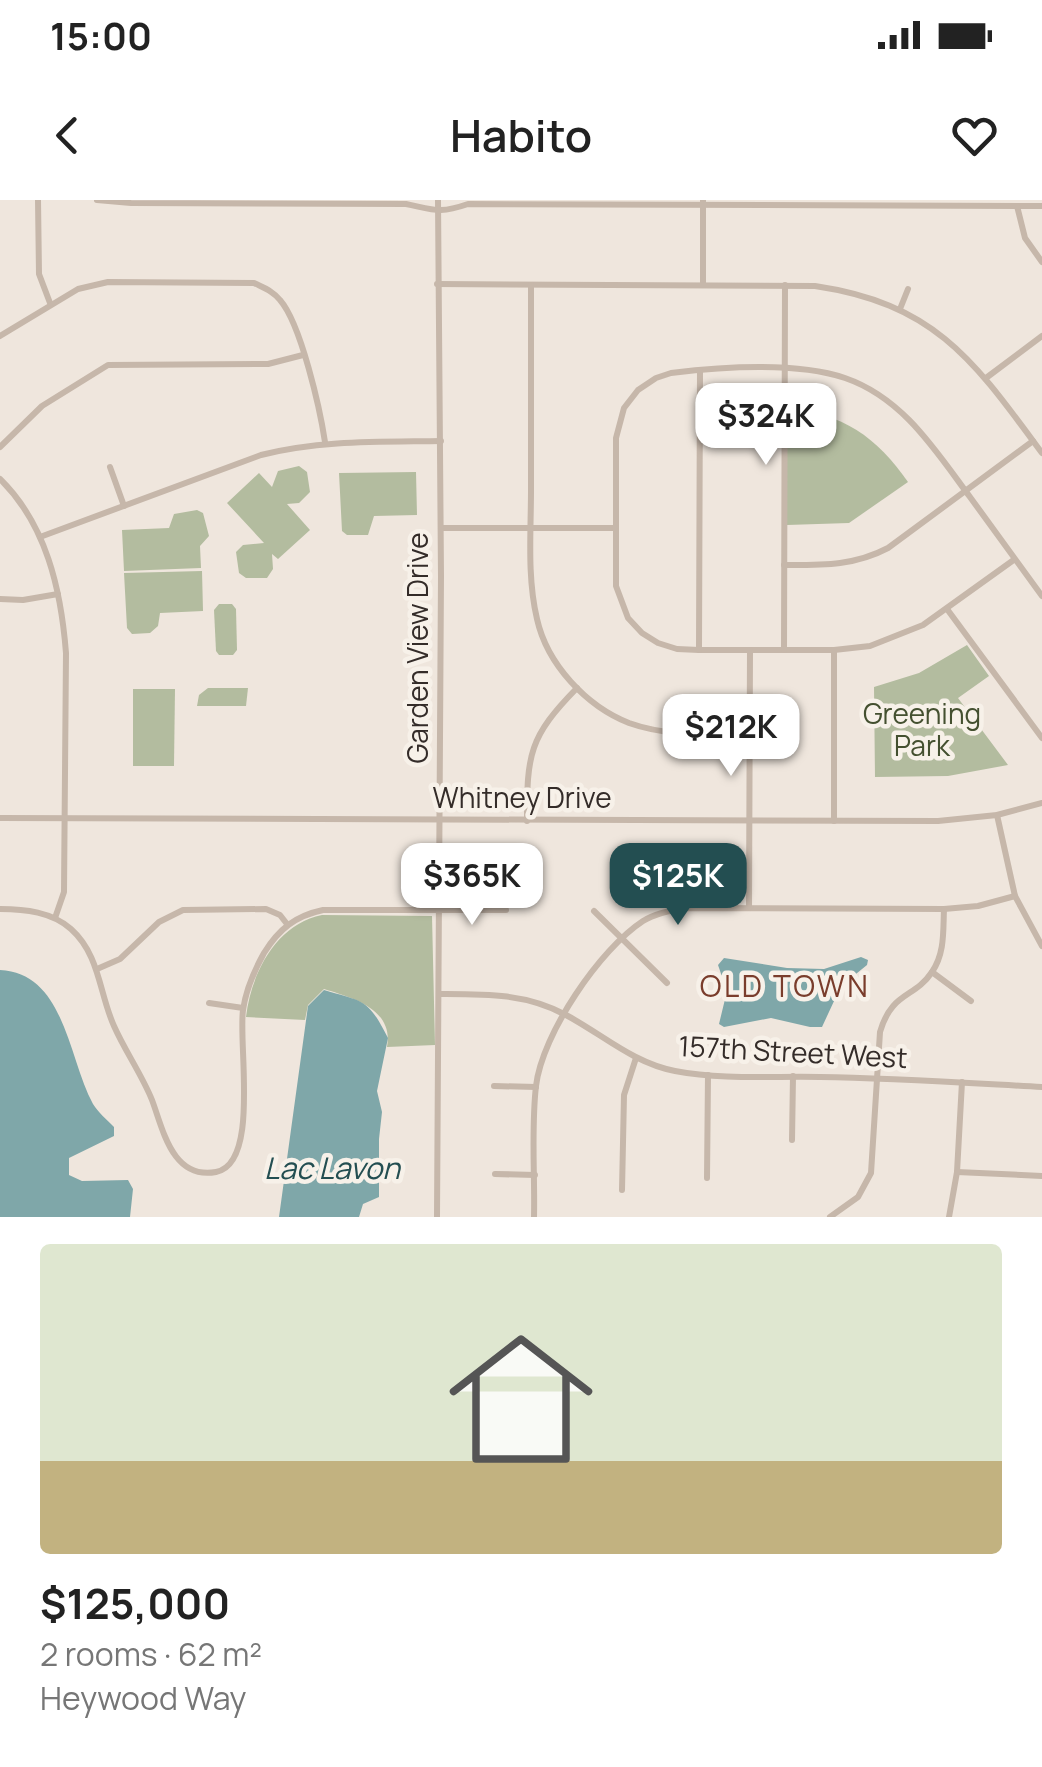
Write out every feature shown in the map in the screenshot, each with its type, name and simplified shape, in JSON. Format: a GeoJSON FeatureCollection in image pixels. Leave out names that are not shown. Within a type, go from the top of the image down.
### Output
{"type":"FeatureCollection","features":[{"type":"Feature","properties":{"kind":"street"},"geometry":{"type":"LineString","coordinates":[[38,200],[38,274],[50,304]]}},
{"type":"Feature","properties":{"kind":"street"},"geometry":{"type":"LineString","coordinates":[[97,200],[406,204],[430,212],[450,212],[468,204],[1042,206]]}},
{"type":"Feature","properties":{"kind":"street","name":"Garden View Drive"},"geometry":{"type":"LineString","coordinates":[[437,1217],[442,528],[438,200]]}},
{"type":"Feature","properties":{"kind":"street"},"geometry":{"type":"LineString","coordinates":[[703,203],[703,286]]}},
{"type":"Feature","properties":{"kind":"street"},"geometry":{"type":"LineString","coordinates":[[1017,206],[1025,238],[1042,262]]}},
{"type":"Feature","properties":{"kind":"street"},"geometry":{"type":"LineString","coordinates":[[0,336],[78,289],[108,282],[254,283],[270,290],[283,303],[319,401],[325,442]]}},
{"type":"Feature","properties":{"kind":"street"},"geometry":{"type":"LineString","coordinates":[[437,284],[784,285],[844,290],[900,309],[948,339],[986,378],[1042,453]]}},
{"type":"Feature","properties":{"kind":"street"},"geometry":{"type":"LineString","coordinates":[[531,285],[531,581],[536,619],[553,658],[576,688],[609,713],[647,729],[680,734],[749,734]]}},
{"type":"Feature","properties":{"kind":"street"},"geometry":{"type":"LineString","coordinates":[[784,285],[784,650]]}},
{"type":"Feature","properties":{"kind":"street"},"geometry":{"type":"LineString","coordinates":[[900,309],[908,289]]}},
{"type":"Feature","properties":{"kind":"street"},"geometry":{"type":"LineString","coordinates":[[986,378],[1042,336]]}},
{"type":"Feature","properties":{"kind":"street"},"geometry":{"type":"LineString","coordinates":[[0,447],[42,406],[108,366],[268,364],[304,355]]}},
{"type":"Feature","properties":{"kind":"street"},"geometry":{"type":"LineString","coordinates":[[699,650],[700,370]]}},
{"type":"Feature","properties":{"kind":"street"},"geometry":{"type":"LineString","coordinates":[[1015,559],[923,626],[870,646],[834,650],[699,650],[658,644],[628,618],[616,586],[616,438],[624,408],[638,390],[656,378],[700,370],[784,370],[844,378],[888,400],[917,426],[965,491],[1015,559],[1042,596]]}},
{"type":"Feature","properties":{"kind":"street"},"geometry":{"type":"LineString","coordinates":[[40,537],[261,455],[325,442],[441,441]]}},
{"type":"Feature","properties":{"kind":"street"},"geometry":{"type":"LineString","coordinates":[[784,565],[840,565],[868,558],[888,548],[1033,441]]}},
{"type":"Feature","properties":{"kind":"street"},"geometry":{"type":"LineString","coordinates":[[110,467],[124,506]]}},
{"type":"Feature","properties":{"kind":"street"},"geometry":{"type":"LineString","coordinates":[[0,479],[20,499],[40,537],[58,594],[66,653],[64,892],[55,918]]}},
{"type":"Feature","properties":{"kind":"street"},"geometry":{"type":"LineString","coordinates":[[442,528],[615,528]]}},
{"type":"Feature","properties":{"kind":"street"},"geometry":{"type":"LineString","coordinates":[[0,599],[58,594]]}},
{"type":"Feature","properties":{"kind":"street"},"geometry":{"type":"LineString","coordinates":[[947,609],[1042,738]]}},
{"type":"Feature","properties":{"kind":"street"},"geometry":{"type":"LineString","coordinates":[[749,908],[750,650]]}},
{"type":"Feature","properties":{"kind":"street"},"geometry":{"type":"LineString","coordinates":[[834,650],[834,821]]}},
{"type":"Feature","properties":{"kind":"street"},"geometry":{"type":"LineString","coordinates":[[526,821],[527,771],[533,744],[548,718],[576,688]]}},
{"type":"Feature","properties":{"kind":"street","name":"Whitney Drive"},"geometry":{"type":"LineString","coordinates":[[0,818],[938,822],[998,815],[1042,803]]}},
{"type":"Feature","properties":{"kind":"street"},"geometry":{"type":"LineString","coordinates":[[998,815],[1015,896],[1042,946]]}},
{"type":"Feature","properties":{"kind":"street"},"geometry":{"type":"LineString","coordinates":[[534,1217],[536,1086],[541,1060],[588,974],[620,938],[646,919],[671,910],[944,909],[978,906],[1015,896]]}},
{"type":"Feature","properties":{"kind":"street"},"geometry":{"type":"LineString","coordinates":[[0,909],[23,909],[55,918],[81,939],[96,969],[112,1022],[151,1098],[165,1144],[180,1162],[214,1173],[235,1160],[240,1149],[243,1008],[257,966],[288,924],[304,914],[323,910],[506,910]]}},
{"type":"Feature","properties":{"kind":"street"},"geometry":{"type":"LineString","coordinates":[[96,969],[120,959],[159,922],[183,910],[266,909],[288,924]]}},
{"type":"Feature","properties":{"kind":"street"},"geometry":{"type":"LineString","coordinates":[[830,1217],[858,1196],[871,1173],[880,1032],[885,1014],[896,1000],[932,972],[943,948],[944,909]]}},
{"type":"Feature","properties":{"kind":"street"},"geometry":{"type":"LineString","coordinates":[[594,911],[666,983]]}},
{"type":"Feature","properties":{"kind":"street"},"geometry":{"type":"LineString","coordinates":[[932,972],[971,1002]]}},
{"type":"Feature","properties":{"kind":"street","name":"157th Street West"},"geometry":{"type":"LineString","coordinates":[[440,994],[511,996],[565,1014],[636,1058],[671,1071],[1042,1086]]}},
{"type":"Feature","properties":{"kind":"street"},"geometry":{"type":"LineString","coordinates":[[209,1003],[243,1008]]}},
{"type":"Feature","properties":{"kind":"street"},"geometry":{"type":"LineString","coordinates":[[622,1190],[624,1095],[636,1058]]}},
{"type":"Feature","properties":{"kind":"street"},"geometry":{"type":"LineString","coordinates":[[707,1178],[708,1075]]}},
{"type":"Feature","properties":{"kind":"street"},"geometry":{"type":"LineString","coordinates":[[792,1140],[793,1076]]}},
{"type":"Feature","properties":{"kind":"street"},"geometry":{"type":"LineString","coordinates":[[949,1217],[957,1172],[962,1082]]}},
{"type":"Feature","properties":{"kind":"street"},"geometry":{"type":"LineString","coordinates":[[494,1086],[536,1086]]}},
{"type":"Feature","properties":{"kind":"street"},"geometry":{"type":"LineString","coordinates":[[957,1172],[1042,1176]]}},
{"type":"Feature","properties":{"kind":"street"},"geometry":{"type":"LineString","coordinates":[[494,1174],[535,1175]]}},
{"type":"Feature","properties":{"kind":"green space"},"geometry":{"type":"Polygon","coordinates":[[[787,411],[825,416],[856,430],[884,452],[908,482],[849,523],[787,525],[787,411]]]}},
{"type":"Feature","properties":{"kind":"green space"},"geometry":{"type":"Polygon","coordinates":[[[299,466],[307,472],[310,492],[299,503],[287,504],[310,530],[278,559],[272,554],[273,569],[267,578],[246,578],[239,573],[236,552],[243,545],[264,543],[227,503],[259,473],[272,487],[278,471],[299,466]]]}},
{"type":"Feature","properties":{"kind":"green space"},"geometry":{"type":"Polygon","coordinates":[[[416,472],[417,515],[374,516],[368,535],[347,535],[342,531],[339,473],[416,472]]]}},
{"type":"Feature","properties":{"kind":"green space"},"geometry":{"type":"Polygon","coordinates":[[[197,510],[203,513],[209,536],[200,546],[201,568],[124,571],[122,530],[169,528],[174,514],[197,510]]]}},
{"type":"Feature","properties":{"kind":"green space"},"geometry":{"type":"Polygon","coordinates":[[[202,571],[203,611],[160,613],[158,626],[150,633],[132,634],[127,628],[124,573],[202,571]]]}},
{"type":"Feature","properties":{"kind":"green space"},"geometry":{"type":"Polygon","coordinates":[[[219,604],[232,604],[236,609],[237,650],[233,655],[219,655],[216,651],[214,610],[219,604]]]}},
{"type":"Feature","properties":{"kind":"green space","name":"Greening Park"},"geometry":{"type":"Polygon","coordinates":[[[967,645],[989,676],[958,698],[1008,765],[948,776],[875,777],[874,687],[919,673],[967,645]]]}},
{"type":"Feature","properties":{"kind":"green space"},"geometry":{"type":"Polygon","coordinates":[[[208,688],[248,688],[246,706],[197,706],[199,695],[208,688]]]}},
{"type":"Feature","properties":{"kind":"green space"},"geometry":{"type":"Polygon","coordinates":[[[133,689],[175,689],[174,766],[133,766],[133,689]]]}},
{"type":"Feature","properties":{"kind":"green space"},"geometry":{"type":"Polygon","coordinates":[[[322,915],[432,916],[435,1045],[387,1047],[384,1023],[378,1014],[359,1001],[324,989],[308,1005],[305,1020],[246,1017],[254,984],[269,953],[291,929],[322,915]]]}},
{"type":"Feature","properties":{"kind":"water"},"geometry":{"type":"Polygon","coordinates":[[[861,957],[868,960],[867,965],[841,986],[822,1027],[771,1018],[724,1027],[719,1024],[727,991],[718,965],[724,958],[787,968],[824,969],[861,957]]]}},
{"type":"Feature","properties":{"kind":"water"},"geometry":{"type":"Polygon","coordinates":[[[0,970],[22,975],[51,1002],[93,1104],[114,1127],[114,1136],[69,1158],[69,1175],[82,1181],[128,1180],[133,1189],[130,1217],[0,1217],[0,970]]]}},
{"type":"Feature","properties":{"kind":"water","name":"Lac Lavon"},"geometry":{"type":"Polygon","coordinates":[[[324,990],[364,1004],[388,1038],[377,1091],[382,1112],[379,1197],[363,1204],[359,1217],[279,1217],[308,1006],[324,990]]]}},
{"type":"Feature","properties":{"kind":"district","name":"OLD TOWN"},"geometry":{"type":"Point","coordinates":[785,987]}}]}
